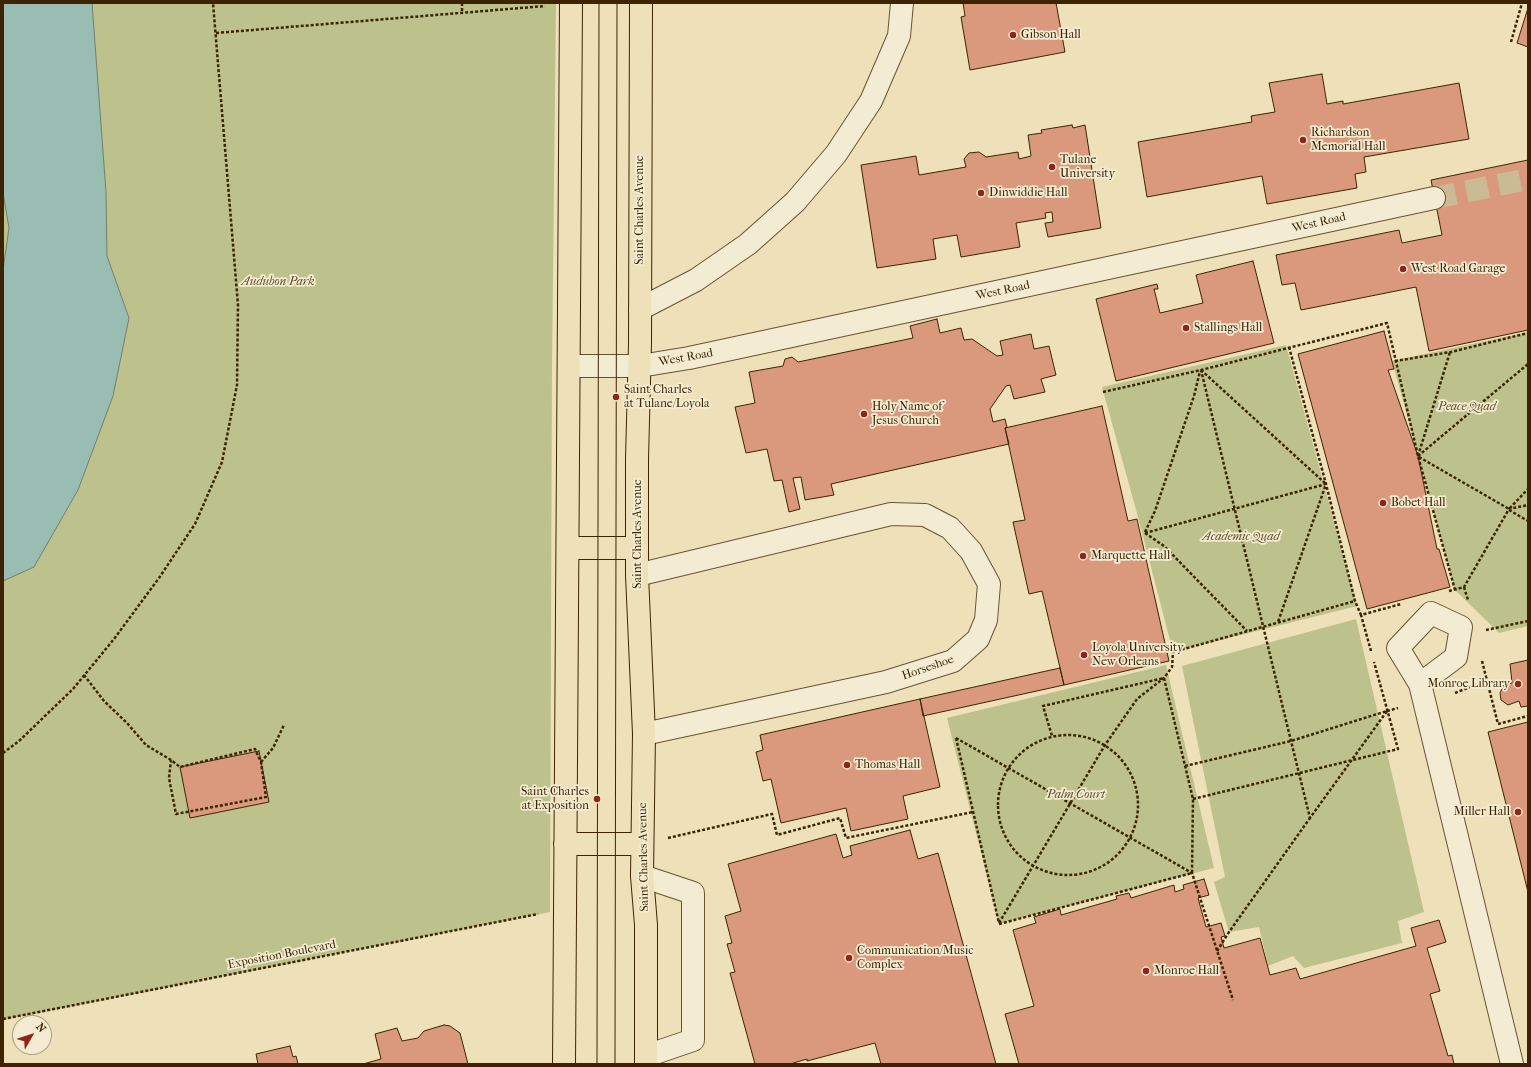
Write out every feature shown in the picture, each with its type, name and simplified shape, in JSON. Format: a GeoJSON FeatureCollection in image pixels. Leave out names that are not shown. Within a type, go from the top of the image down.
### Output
{"type":"FeatureCollection","features":[{"type":"Feature","properties":{"kind":"main road"},"geometry":{"type":"LineString","coordinates":[[564,1064],[572,3]]}},
{"type":"Feature","properties":{"kind":"main road","name":"Saint Charles Avenue"},"geometry":{"type":"LineString","coordinates":[[641,3],[640,366],[637,459],[637,575],[644,734],[642,876],[646,925],[646,1060]]}},
{"type":"Feature","properties":{"kind":"main road"},"geometry":{"type":"LineString","coordinates":[[568,548],[637,548]]}},
{"type":"Feature","properties":{"kind":"main road"},"geometry":{"type":"LineString","coordinates":[[565,844],[642,844]]}},
{"type":"Feature","properties":{"kind":"lane"},"geometry":{"type":"LineString","coordinates":[[640,309],[696,280],[748,244],[795,202],[816,178],[836,154],[871,101],[899,36],[902,3]]}},
{"type":"Feature","properties":{"kind":"lane","name":"West Road"},"geometry":{"type":"LineString","coordinates":[[569,366],[640,366],[712,353],[1434,198]]}},
{"type":"Feature","properties":{"kind":"lane","name":"Horseshoe"},"geometry":{"type":"LineString","coordinates":[[637,575],[891,514],[898,514],[925,515],[950,528],[972,551],[989,584],[986,620],[978,639],[953,661],[886,682],[644,734]]}},
{"type":"Feature","properties":{"kind":"lane"},"geometry":{"type":"LineString","coordinates":[[1420,684],[1512,1064]]}},
{"type":"Feature","properties":{"kind":"lane"},"geometry":{"type":"LineString","coordinates":[[642,876],[693,893],[693,1040],[646,1060]]}},
{"type":"Feature","properties":{"kind":"path"},"geometry":{"type":"LineString","coordinates":[[3,753],[24,736],[73,688],[114,639],[159,578],[195,524],[222,462],[237,385],[238,305],[213,3]]}},
{"type":"Feature","properties":{"kind":"path"},"geometry":{"type":"LineString","coordinates":[[462,3],[462,12]]}},
{"type":"Feature","properties":{"kind":"path"},"geometry":{"type":"LineString","coordinates":[[216,33],[572,3]]}},
{"type":"Feature","properties":{"kind":"path"},"geometry":{"type":"LineString","coordinates":[[1511,42],[1522,3]]}},
{"type":"Feature","properties":{"kind":"path"},"geometry":{"type":"LineString","coordinates":[[1103,392],[1201,370],[1387,323],[1418,456],[1455,590]]}},
{"type":"Feature","properties":{"kind":"path"},"geometry":{"type":"LineString","coordinates":[[1396,361],[1450,352],[1528,334]]}},
{"type":"Feature","properties":{"kind":"path"},"geometry":{"type":"LineString","coordinates":[[1289,347],[1326,484],[1355,601],[1361,615],[1371,652]]}},
{"type":"Feature","properties":{"kind":"path"},"geometry":{"type":"LineString","coordinates":[[1418,456],[1450,352]]}},
{"type":"Feature","properties":{"kind":"path"},"geometry":{"type":"LineString","coordinates":[[1418,456],[1528,364]]}},
{"type":"Feature","properties":{"kind":"path"},"geometry":{"type":"LineString","coordinates":[[1201,370],[1326,484]]}},
{"type":"Feature","properties":{"kind":"path"},"geometry":{"type":"LineString","coordinates":[[1201,370],[1310,818]]}},
{"type":"Feature","properties":{"kind":"path"},"geometry":{"type":"LineString","coordinates":[[1145,533],[1157,504],[1194,396],[1201,370]]}},
{"type":"Feature","properties":{"kind":"path"},"geometry":{"type":"LineString","coordinates":[[1418,456],[1528,521]]}},
{"type":"Feature","properties":{"kind":"path"},"geometry":{"type":"LineString","coordinates":[[1145,533],[1326,484]]}},
{"type":"Feature","properties":{"kind":"path"},"geometry":{"type":"LineString","coordinates":[[1278,622],[1326,484]]}},
{"type":"Feature","properties":{"kind":"path"},"geometry":{"type":"LineString","coordinates":[[1448,592],[1464,587],[1508,509],[1528,489]]}},
{"type":"Feature","properties":{"kind":"path"},"geometry":{"type":"LineString","coordinates":[[1508,509],[1528,505]]}},
{"type":"Feature","properties":{"kind":"path"},"geometry":{"type":"LineString","coordinates":[[1145,533],[1164,546],[1247,631]]}},
{"type":"Feature","properties":{"kind":"path"},"geometry":{"type":"LineString","coordinates":[[1464,587],[1468,602]]}},
{"type":"Feature","properties":{"kind":"path"},"geometry":{"type":"LineString","coordinates":[[999,924],[1105,745],[1137,699],[1164,678],[1172,667],[1173,652],[1355,601]]}},
{"type":"Feature","properties":{"kind":"path"},"geometry":{"type":"LineString","coordinates":[[1361,615],[1405,603]]}},
{"type":"Feature","properties":{"kind":"path"},"geometry":{"type":"LineString","coordinates":[[1483,631],[1528,621]]}},
{"type":"Feature","properties":{"kind":"path"},"geometry":{"type":"LineString","coordinates":[[1193,799],[1398,749],[1373,659]]}},
{"type":"Feature","properties":{"kind":"path"},"geometry":{"type":"LineString","coordinates":[[1482,659],[1498,724],[1528,716]]}},
{"type":"Feature","properties":{"kind":"path"},"geometry":{"type":"LineString","coordinates":[[84,675],[104,701],[127,723],[146,745],[171,760],[180,767],[255,749],[261,762],[266,797],[176,814],[169,778],[171,760]]}},
{"type":"Feature","properties":{"kind":"path"},"geometry":{"type":"LineString","coordinates":[[1052,736],[1043,706],[1164,678]]}},
{"type":"Feature","properties":{"kind":"path"},"geometry":{"type":"LineString","coordinates":[[1164,678],[1193,799],[1192,873],[1233,1000]]}},
{"type":"Feature","properties":{"kind":"path"},"geometry":{"type":"LineString","coordinates":[[1185,766],[1291,740],[1387,711]]}},
{"type":"Feature","properties":{"kind":"path"},"geometry":{"type":"LineString","coordinates":[[1217,951],[1387,711]]}},
{"type":"Feature","properties":{"kind":"path"},"geometry":{"type":"LineString","coordinates":[[261,762],[273,748],[284,725]]}},
{"type":"Feature","properties":{"kind":"path"},"geometry":{"type":"LineString","coordinates":[[1066,734],[1079,735],[1105,745],[1116,753],[1124,763],[1132,774],[1136,787],[1138,813],[1130,838],[1122,850],[1112,860],[1101,867],[1087,872],[1060,874],[1046,871],[1033,865],[1022,857],[1013,847],[1005,835],[1000,822],[998,808],[999,794],[1002,780],[1008,768],[1016,757],[1027,748],[1052,736],[1066,734]]}},
{"type":"Feature","properties":{"kind":"path"},"geometry":{"type":"LineString","coordinates":[[999,924],[956,738],[1192,873]]}},
{"type":"Feature","properties":{"kind":"path"},"geometry":{"type":"LineString","coordinates":[[642,844],[772,814],[777,835],[840,818],[846,838],[973,812]]}},
{"type":"Feature","properties":{"kind":"path"},"geometry":{"type":"LineString","coordinates":[[999,924],[1192,873]]}},
{"type":"Feature","properties":{"kind":"path","name":"Exposition Boulevard"},"geometry":{"type":"LineString","coordinates":[[3,1019],[564,909]]}},
{"type":"Feature","properties":{"kind":"green space","name":"Audubon Park"},"geometry":{"type":"Polygon","coordinates":[[[3,3],[556,3],[552,368],[550,912],[28,1015],[12,1015],[12,1018],[3,1020],[3,3]]]}},
{"type":"Feature","properties":{"kind":"green space","name":"Peace Quad"},"geometry":{"type":"Polygon","coordinates":[[[1528,332],[1528,626],[1499,633],[1455,590],[1392,361],[1528,332]]]}},
{"type":"Feature","properties":{"kind":"green space","name":"Academic Quad"},"geometry":{"type":"Polygon","coordinates":[[[1286,345],[1357,606],[1173,652],[1102,387],[1286,345]]]}},
{"type":"Feature","properties":{"kind":"green space"},"geometry":{"type":"Polygon","coordinates":[[[1356,619],[1424,912],[1398,921],[1402,943],[1304,968],[1293,956],[1268,966],[1259,927],[1229,932],[1214,882],[1225,877],[1182,666],[1356,619]]]}},
{"type":"Feature","properties":{"kind":"green space","name":"Palm Court"},"geometry":{"type":"Polygon","coordinates":[[[1166,665],[1214,868],[999,924],[947,718],[1166,665]]]}},
{"type":"Feature","properties":{"kind":"water"},"geometry":{"type":"Polygon","coordinates":[[[3,3],[92,3],[106,192],[107,256],[129,318],[113,396],[78,490],[34,567],[3,581],[3,270],[9,228],[3,193],[3,3]]]}},
{"type":"Feature","properties":{"kind":"building","name":"Gibson Hall"},"geometry":{"type":"Polygon","coordinates":[[[963,3],[1056,3],[1065,52],[970,70],[961,17],[965,16],[963,3]]]}},
{"type":"Feature","properties":{"kind":"building"},"geometry":{"type":"Polygon","coordinates":[[[1528,8],[1528,47],[1517,43],[1528,8]]]}},
{"type":"Feature","properties":{"kind":"building","name":"Richardson Memorial Hall"},"geometry":{"type":"Polygon","coordinates":[[[1322,74],[1327,104],[1343,101],[1343,104],[1459,83],[1469,139],[1364,157],[1366,172],[1355,174],[1357,188],[1267,204],[1262,176],[1147,197],[1138,142],[1252,122],[1251,116],[1275,112],[1269,83],[1322,74]]]}},
{"type":"Feature","properties":{"kind":"building","name":"Dinwiddie Hall"},"geometry":{"type":"Polygon","coordinates":[[[1072,125],[1073,128],[1085,125],[1101,228],[1048,237],[1045,223],[1053,222],[1052,212],[1045,213],[1046,218],[1016,223],[1020,247],[961,257],[957,235],[933,239],[936,259],[877,268],[861,165],[916,156],[919,175],[966,167],[964,159],[969,153],[979,152],[986,157],[1018,152],[1019,159],[1031,156],[1028,135],[1042,133],[1041,130],[1072,125]]]}},
{"type":"Feature","properties":{"kind":"building","name":"West Road Garage"},"geometry":{"type":"Polygon","coordinates":[[[1528,160],[1528,330],[1429,351],[1416,287],[1301,310],[1295,283],[1282,285],[1276,255],[1399,230],[1402,243],[1442,235],[1431,180],[1528,160]]]}},
{"type":"Feature","properties":{"kind":"building","name":"Stallings Hall"},"geometry":{"type":"Polygon","coordinates":[[[1253,261],[1274,343],[1116,381],[1096,299],[1157,284],[1158,289],[1154,289],[1160,313],[1203,303],[1196,275],[1253,261]]]}},
{"type":"Feature","properties":{"kind":"building","name":"Holy Name of Jesus Church"},"geometry":{"type":"Polygon","coordinates":[[[937,319],[940,333],[961,328],[964,340],[972,339],[997,356],[1003,355],[1000,341],[1031,334],[1034,349],[1049,346],[1056,375],[1041,379],[1045,392],[1014,399],[1010,385],[1006,386],[990,409],[993,422],[1005,419],[1007,427],[1005,428],[1009,444],[831,484],[834,495],[805,500],[801,477],[793,478],[800,509],[789,512],[782,480],[774,481],[767,449],[746,453],[735,407],[755,403],[749,372],[783,366],[785,359],[792,357],[798,362],[913,338],[910,326],[937,319]]]}},
{"type":"Feature","properties":{"kind":"building","name":"Bobet Hall"},"geometry":{"type":"Polygon","coordinates":[[[1384,331],[1394,369],[1388,370],[1418,456],[1437,549],[1439,549],[1450,587],[1367,609],[1298,354],[1384,331]]]}},
{"type":"Feature","properties":{"kind":"building","name":"Marquette Hall"},"geometry":{"type":"Polygon","coordinates":[[[1102,406],[1128,521],[1137,519],[1169,661],[1064,685],[1042,591],[1029,594],[1013,522],[1025,520],[1005,428],[1102,406]]]}},
{"type":"Feature","properties":{"kind":"building","name":"Monroe Library"},"geometry":{"type":"Polygon","coordinates":[[[1528,660],[1528,706],[1521,707],[1519,701],[1508,705],[1501,700],[1500,693],[1504,685],[1512,683],[1510,664],[1528,660]]]}},
{"type":"Feature","properties":{"kind":"building"},"geometry":{"type":"Polygon","coordinates":[[[1060,668],[1064,685],[923,716],[920,699],[1060,668]]]}},
{"type":"Feature","properties":{"kind":"building","name":"Thomas Hall"},"geometry":{"type":"Polygon","coordinates":[[[920,699],[940,787],[903,796],[908,819],[851,831],[846,808],[781,823],[771,779],[763,781],[756,752],[763,750],[760,735],[920,699]]]}},
{"type":"Feature","properties":{"kind":"building","name":"Miller Hall"},"geometry":{"type":"Polygon","coordinates":[[[1528,722],[1528,892],[1488,732],[1528,722]]]}},
{"type":"Feature","properties":{"kind":"building"},"geometry":{"type":"Polygon","coordinates":[[[259,751],[269,802],[190,818],[180,767],[259,751]]]}},
{"type":"Feature","properties":{"kind":"building","name":"Communication/Music Complex"},"geometry":{"type":"Polygon","coordinates":[[[910,830],[918,859],[938,853],[996,1064],[881,1064],[875,1043],[790,1064],[755,1064],[730,973],[735,972],[727,944],[732,943],[725,916],[741,911],[728,864],[836,834],[843,858],[852,855],[850,846],[910,830]]]}},
{"type":"Feature","properties":{"kind":"building","name":"Monroe Hall"},"geometry":{"type":"Polygon","coordinates":[[[1204,879],[1209,895],[1198,898],[1206,927],[1221,923],[1225,936],[1221,937],[1224,948],[1260,938],[1270,975],[1296,968],[1300,979],[1416,946],[1411,928],[1439,920],[1446,942],[1427,948],[1440,991],[1430,994],[1448,1056],[1452,1055],[1454,1064],[1019,1064],[1005,1014],[1034,1006],[1013,930],[1036,923],[1034,917],[1060,909],[1061,915],[1117,899],[1116,896],[1129,893],[1131,898],[1174,885],[1175,892],[1184,889],[1183,885],[1204,879]]]}},
{"type":"Feature","properties":{"kind":"building"},"geometry":{"type":"Polygon","coordinates":[[[444,1025],[450,1026],[460,1033],[468,1064],[363,1064],[381,1059],[375,1034],[397,1028],[402,1041],[418,1038],[424,1031],[444,1025]]]}},
{"type":"Feature","properties":{"kind":"building"},"geometry":{"type":"Polygon","coordinates":[[[290,1046],[293,1057],[296,1056],[298,1064],[258,1064],[256,1054],[290,1046]]]}},
{"type":"Feature","properties":{"kind":"tunnel"},"geometry":{"type":"LineString","coordinates":[[1434,198],[1528,179]]}},
{"type":"Feature","properties":{"kind":"tram line"},"geometry":{"type":"LineString","coordinates":[[597,1064],[599,3]]}},
{"type":"Feature","properties":{"kind":"tram line"},"geometry":{"type":"LineString","coordinates":[[615,1064],[617,3]]}},
{"type":"Feature","properties":{"kind":"place","name":"Gibson Hall"},"geometry":{"type":"Point","coordinates":[1013,35]}},
{"type":"Feature","properties":{"kind":"place","name":"Richardson Memorial Hall"},"geometry":{"type":"Point","coordinates":[1303,140]}},
{"type":"Feature","properties":{"kind":"place","name":"Tulane University"},"geometry":{"type":"Point","coordinates":[1052,167]}},
{"type":"Feature","properties":{"kind":"place","name":"Dinwiddie Hall"},"geometry":{"type":"Point","coordinates":[981,193]}},
{"type":"Feature","properties":{"kind":"place","name":"West Road Garage"},"geometry":{"type":"Point","coordinates":[1403,269]}},
{"type":"Feature","properties":{"kind":"place","name":"Stallings Hall"},"geometry":{"type":"Point","coordinates":[1186,328]}},
{"type":"Feature","properties":{"kind":"place","name":"Saint Charles at Tulane/Loyola"},"geometry":{"type":"Point","coordinates":[616,397]}},
{"type":"Feature","properties":{"kind":"place","name":"Holy Name of Jesus Church"},"geometry":{"type":"Point","coordinates":[864,414]}},
{"type":"Feature","properties":{"kind":"place","name":"Bobet Hall"},"geometry":{"type":"Point","coordinates":[1383,503]}},
{"type":"Feature","properties":{"kind":"place","name":"Marquette Hall"},"geometry":{"type":"Point","coordinates":[1083,556]}},
{"type":"Feature","properties":{"kind":"place","name":"Loyola University New Orleans"},"geometry":{"type":"Point","coordinates":[1084,655]}},
{"type":"Feature","properties":{"kind":"place","name":"Monroe Library"},"geometry":{"type":"Point","coordinates":[1518,684]}},
{"type":"Feature","properties":{"kind":"place","name":"Thomas Hall"},"geometry":{"type":"Point","coordinates":[847,765]}},
{"type":"Feature","properties":{"kind":"place","name":"Saint Charles at Exposition"},"geometry":{"type":"Point","coordinates":[597,799]}},
{"type":"Feature","properties":{"kind":"place","name":"Miller Hall"},"geometry":{"type":"Point","coordinates":[1518,812]}},
{"type":"Feature","properties":{"kind":"place","name":"Communication/Music Complex"},"geometry":{"type":"Point","coordinates":[849,958]}},
{"type":"Feature","properties":{"kind":"place","name":"Monroe Hall"},"geometry":{"type":"Point","coordinates":[1146,971]}}]}
